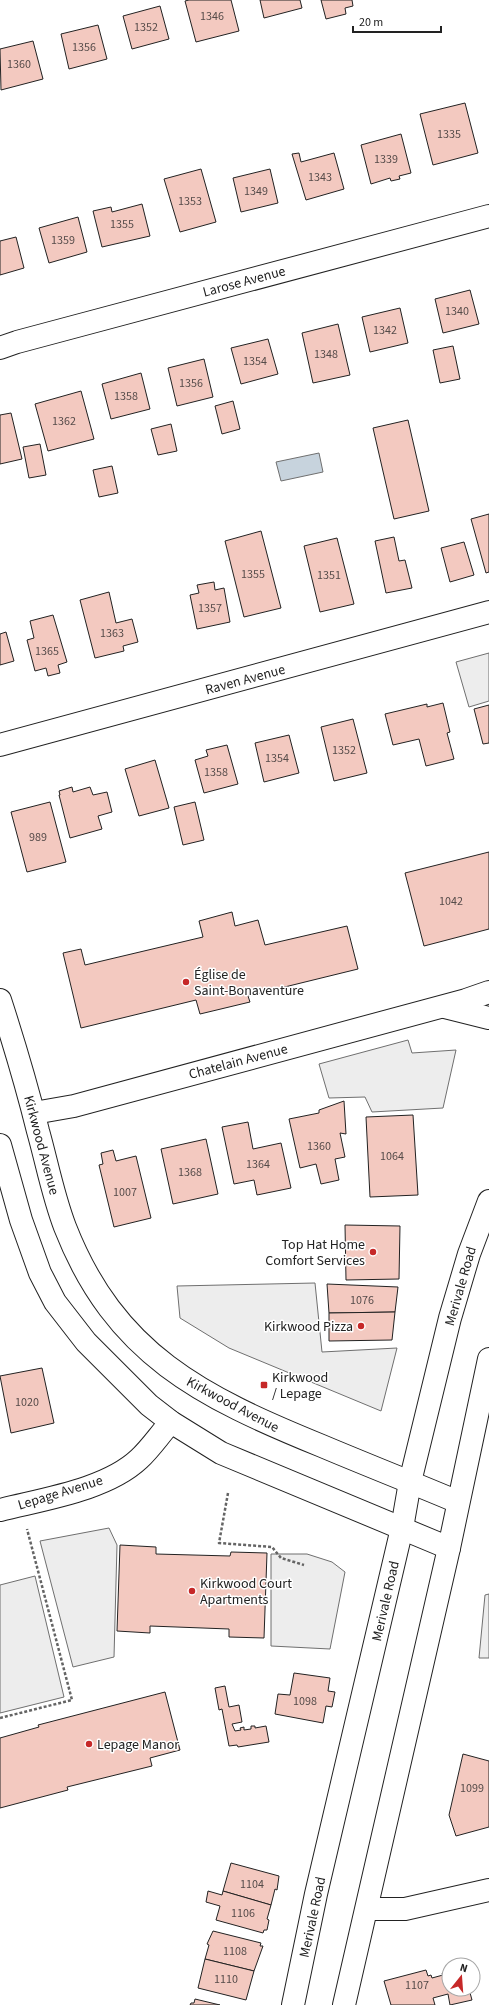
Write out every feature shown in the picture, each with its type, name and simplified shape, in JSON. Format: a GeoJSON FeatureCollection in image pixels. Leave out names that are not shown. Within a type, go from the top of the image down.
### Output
{"type":"FeatureCollection","features":[{"type":"Feature","properties":{"kind":"main road","name":"Larose Avenue"},"geometry":{"type":"LineString","coordinates":[[0,348],[17,342],[489,216]]}},
{"type":"Feature","properties":{"kind":"main road","name":"Raven Avenue"},"geometry":{"type":"LineString","coordinates":[[0,745],[489,612]]}},
{"type":"Feature","properties":{"kind":"main road","name":"Chatelain Avenue"},"geometry":{"type":"LineString","coordinates":[[34,1113],[74,1106],[489,992]]}},
{"type":"Feature","properties":{"kind":"main road","name":"Kirkwood Avenue"},"geometry":{"type":"LineString","coordinates":[[0,1000],[34,1113],[64,1226],[88,1277],[108,1308],[126,1329],[168,1367],[190,1384],[219,1400],[256,1418],[458,1502]]}},
{"type":"Feature","properties":{"kind":"main road","name":"Chatelain Avenue"},"geometry":{"type":"LineString","coordinates":[[442,1006],[489,1018]]}},
{"type":"Feature","properties":{"kind":"main road"},"geometry":{"type":"LineString","coordinates":[[0,1145],[21,1220],[40,1273],[54,1302],[86,1342],[149,1406],[170,1422],[222,1453],[449,1548]]}},
{"type":"Feature","properties":{"kind":"main road","name":"Merivale Road"},"geometry":{"type":"LineString","coordinates":[[293,2005],[316,1894],[402,1528],[410,1482],[450,1318],[469,1254],[489,1201]]}},
{"type":"Feature","properties":{"kind":"main road"},"geometry":{"type":"LineString","coordinates":[[344,2005],[449,1548],[489,1358]]}},
{"type":"Feature","properties":{"kind":"main road","name":"Lepage Avenue"},"geometry":{"type":"LineString","coordinates":[[0,1510],[92,1485],[113,1476],[139,1459],[170,1422]]}},
{"type":"Feature","properties":{"kind":"main road"},"geometry":{"type":"LineString","coordinates":[[367,1910],[405,1909],[489,1890]]}},
{"type":"Feature","properties":{"kind":"path"},"geometry":{"type":"LineString","coordinates":[[228,1493],[219,1543],[272,1547],[281,1558],[304,1565]]}},
{"type":"Feature","properties":{"kind":"path"},"geometry":{"type":"LineString","coordinates":[[0,1718],[72,1700],[27,1529]]}},
{"type":"Feature","properties":{"kind":"shaded area"},"geometry":{"type":"Polygon","coordinates":[[[319,453],[323,472],[281,481],[276,462],[319,453]]]}},
{"type":"Feature","properties":{"kind":"shaded area"},"geometry":{"type":"Polygon","coordinates":[[[489,653],[489,701],[469,707],[456,662],[489,653]]]}},
{"type":"Feature","properties":{"kind":"shaded area"},"geometry":{"type":"Polygon","coordinates":[[[408,1040],[412,1053],[456,1050],[443,1108],[372,1112],[365,1097],[329,1098],[319,1064],[408,1040]]]}},
{"type":"Feature","properties":{"kind":"shaded area"},"geometry":{"type":"Polygon","coordinates":[[[315,1283],[322,1352],[397,1348],[381,1411],[229,1348],[180,1318],[177,1286],[315,1283]]]}},
{"type":"Feature","properties":{"kind":"shaded area"},"geometry":{"type":"Polygon","coordinates":[[[109,1528],[117,1545],[114,1657],[73,1667],[40,1541],[109,1528]]]}},
{"type":"Feature","properties":{"kind":"shaded area"},"geometry":{"type":"Polygon","coordinates":[[[271,1554],[307,1554],[332,1562],[345,1572],[330,1649],[271,1646],[271,1554]]]}},
{"type":"Feature","properties":{"kind":"shaded area"},"geometry":{"type":"Polygon","coordinates":[[[35,1576],[64,1697],[0,1713],[0,1585],[35,1576]]]}},
{"type":"Feature","properties":{"kind":"shaded area"},"geometry":{"type":"Polygon","coordinates":[[[489,1594],[489,1658],[479,1658],[485,1595],[489,1594]]]}},
{"type":"Feature","properties":{"kind":"building"},"geometry":{"type":"Polygon","coordinates":[[[231,0],[239,31],[196,42],[185,1],[231,0]]]}},
{"type":"Feature","properties":{"kind":"building"},"geometry":{"type":"Polygon","coordinates":[[[260,0],[300,0],[302,8],[264,18],[260,0]]]}},
{"type":"Feature","properties":{"kind":"building"},"geometry":{"type":"Polygon","coordinates":[[[321,0],[352,0],[353,6],[345,8],[346,14],[326,19],[321,0]]]}},
{"type":"Feature","properties":{"kind":"building"},"geometry":{"type":"Polygon","coordinates":[[[160,6],[169,39],[132,49],[123,16],[160,6]]]}},
{"type":"Feature","properties":{"kind":"building"},"geometry":{"type":"Polygon","coordinates":[[[98,25],[107,59],[69,69],[61,34],[98,25]]]}},
{"type":"Feature","properties":{"kind":"building"},"geometry":{"type":"Polygon","coordinates":[[[33,41],[43,79],[1,90],[0,49],[33,41]]]}},
{"type":"Feature","properties":{"kind":"building"},"geometry":{"type":"Polygon","coordinates":[[[465,103],[478,153],[433,165],[420,114],[465,103]]]}},
{"type":"Feature","properties":{"kind":"building"},"geometry":{"type":"Polygon","coordinates":[[[401,134],[411,173],[399,176],[400,179],[391,181],[390,178],[371,184],[361,145],[401,134]]]}},
{"type":"Feature","properties":{"kind":"building"},"geometry":{"type":"Polygon","coordinates":[[[299,153],[301,162],[334,153],[344,189],[306,200],[292,154],[299,153]]]}},
{"type":"Feature","properties":{"kind":"building"},"geometry":{"type":"Polygon","coordinates":[[[201,169],[216,222],[180,232],[164,179],[201,169]]]}},
{"type":"Feature","properties":{"kind":"building"},"geometry":{"type":"Polygon","coordinates":[[[270,169],[278,203],[241,212],[233,178],[270,169]]]}},
{"type":"Feature","properties":{"kind":"building"},"geometry":{"type":"Polygon","coordinates":[[[142,204],[150,236],[102,247],[93,211],[111,207],[112,212],[142,204]]]}},
{"type":"Feature","properties":{"kind":"building"},"geometry":{"type":"Polygon","coordinates":[[[78,217],[87,252],[49,263],[39,228],[78,217]]]}},
{"type":"Feature","properties":{"kind":"building"},"geometry":{"type":"Polygon","coordinates":[[[16,237],[24,268],[0,275],[0,241],[16,237]]]}},
{"type":"Feature","properties":{"kind":"building"},"geometry":{"type":"Polygon","coordinates":[[[470,290],[479,324],[443,333],[435,299],[470,290]]]}},
{"type":"Feature","properties":{"kind":"building"},"geometry":{"type":"Polygon","coordinates":[[[400,308],[408,343],[370,352],[362,317],[400,308]]]}},
{"type":"Feature","properties":{"kind":"building"},"geometry":{"type":"Polygon","coordinates":[[[338,324],[350,375],[313,383],[302,333],[338,324]]]}},
{"type":"Feature","properties":{"kind":"building"},"geometry":{"type":"Polygon","coordinates":[[[268,339],[278,374],[241,384],[231,348],[268,339]]]}},
{"type":"Feature","properties":{"kind":"building"},"geometry":{"type":"Polygon","coordinates":[[[453,346],[460,379],[440,383],[433,350],[453,346]]]}},
{"type":"Feature","properties":{"kind":"building"},"geometry":{"type":"Polygon","coordinates":[[[204,359],[213,397],[177,406],[168,368],[204,359]]]}},
{"type":"Feature","properties":{"kind":"building"},"geometry":{"type":"Polygon","coordinates":[[[141,373],[150,409],[111,419],[102,384],[141,373]]]}},
{"type":"Feature","properties":{"kind":"building"},"geometry":{"type":"Polygon","coordinates":[[[81,391],[94,439],[48,451],[35,404],[81,391]]]}},
{"type":"Feature","properties":{"kind":"building"},"geometry":{"type":"Polygon","coordinates":[[[233,401],[240,429],[222,434],[215,406],[233,401]]]}},
{"type":"Feature","properties":{"kind":"building"},"geometry":{"type":"Polygon","coordinates":[[[11,413],[22,459],[0,464],[0,415],[11,413]]]}},
{"type":"Feature","properties":{"kind":"building"},"geometry":{"type":"Polygon","coordinates":[[[408,420],[429,511],[394,519],[373,428],[408,420]]]}},
{"type":"Feature","properties":{"kind":"building"},"geometry":{"type":"Polygon","coordinates":[[[171,424],[177,451],[158,455],[151,429],[171,424]]]}},
{"type":"Feature","properties":{"kind":"building"},"geometry":{"type":"Polygon","coordinates":[[[40,444],[46,475],[29,478],[23,447],[40,444]]]}},
{"type":"Feature","properties":{"kind":"building"},"geometry":{"type":"Polygon","coordinates":[[[112,466],[118,493],[99,497],[93,470],[112,466]]]}},
{"type":"Feature","properties":{"kind":"building"},"geometry":{"type":"Polygon","coordinates":[[[489,514],[489,572],[486,573],[471,519],[489,514]]]}},
{"type":"Feature","properties":{"kind":"building"},"geometry":{"type":"Polygon","coordinates":[[[261,531],[281,608],[244,617],[225,541],[261,531]]]}},
{"type":"Feature","properties":{"kind":"building"},"geometry":{"type":"Polygon","coordinates":[[[394,537],[399,561],[405,560],[412,588],[386,593],[375,541],[394,537]]]}},
{"type":"Feature","properties":{"kind":"building"},"geometry":{"type":"Polygon","coordinates":[[[337,538],[354,604],[320,612],[304,546],[337,538]]]}},
{"type":"Feature","properties":{"kind":"building"},"geometry":{"type":"Polygon","coordinates":[[[464,542],[474,575],[450,582],[441,548],[464,542]]]}},
{"type":"Feature","properties":{"kind":"building"},"geometry":{"type":"Polygon","coordinates":[[[214,582],[215,590],[224,588],[230,622],[197,629],[190,595],[199,593],[197,585],[214,582]]]}},
{"type":"Feature","properties":{"kind":"building"},"geometry":{"type":"Polygon","coordinates":[[[109,592],[116,623],[132,619],[138,642],[123,646],[124,651],[95,658],[80,600],[109,592]]]}},
{"type":"Feature","properties":{"kind":"building"},"geometry":{"type":"Polygon","coordinates":[[[53,615],[67,662],[58,665],[60,673],[48,676],[46,668],[35,671],[27,640],[34,638],[30,621],[53,615]]]}},
{"type":"Feature","properties":{"kind":"building"},"geometry":{"type":"Polygon","coordinates":[[[6,632],[14,661],[0,665],[0,634],[6,632]]]}},
{"type":"Feature","properties":{"kind":"building"},"geometry":{"type":"Polygon","coordinates":[[[443,703],[450,732],[447,733],[454,759],[426,766],[419,739],[393,745],[385,714],[427,704],[427,707],[443,703]]]}},
{"type":"Feature","properties":{"kind":"building"},"geometry":{"type":"Polygon","coordinates":[[[489,705],[489,743],[483,744],[474,709],[489,705]]]}},
{"type":"Feature","properties":{"kind":"building"},"geometry":{"type":"Polygon","coordinates":[[[353,719],[367,773],[334,781],[321,727],[353,719]]]}},
{"type":"Feature","properties":{"kind":"building"},"geometry":{"type":"Polygon","coordinates":[[[289,735],[299,773],[264,782],[255,743],[289,735]]]}},
{"type":"Feature","properties":{"kind":"building"},"geometry":{"type":"Polygon","coordinates":[[[227,745],[238,784],[204,793],[195,760],[208,756],[206,750],[227,745]]]}},
{"type":"Feature","properties":{"kind":"building"},"geometry":{"type":"Polygon","coordinates":[[[155,760],[169,808],[139,816],[125,769],[155,760]]]}},
{"type":"Feature","properties":{"kind":"building"},"geometry":{"type":"Polygon","coordinates":[[[72,787],[73,792],[90,787],[93,795],[107,792],[112,812],[98,816],[102,829],[70,838],[59,791],[72,787]]]}},
{"type":"Feature","properties":{"kind":"building"},"geometry":{"type":"Polygon","coordinates":[[[50,802],[66,862],[27,872],[11,812],[50,802]]]}},
{"type":"Feature","properties":{"kind":"building"},"geometry":{"type":"Polygon","coordinates":[[[195,802],[204,840],[183,845],[174,807],[195,802]]]}},
{"type":"Feature","properties":{"kind":"building"},"geometry":{"type":"Polygon","coordinates":[[[489,852],[489,929],[424,946],[405,873],[489,852]]]}},
{"type":"Feature","properties":{"kind":"building","name":"Église de Saint-Bonaventure"},"geometry":{"type":"Polygon","coordinates":[[[232,912],[235,926],[258,920],[265,945],[347,926],[358,969],[248,996],[250,1002],[200,1014],[196,1000],[81,1028],[63,953],[81,949],[85,965],[203,937],[199,921],[232,912]]]}},
{"type":"Feature","properties":{"kind":"building"},"geometry":{"type":"Polygon","coordinates":[[[344,1101],[346,1134],[340,1133],[345,1157],[335,1159],[339,1180],[321,1184],[316,1164],[300,1168],[289,1119],[319,1113],[319,1110],[344,1101]]]}},
{"type":"Feature","properties":{"kind":"building"},"geometry":{"type":"Polygon","coordinates":[[[413,1115],[418,1195],[370,1197],[366,1117],[413,1115]]]}},
{"type":"Feature","properties":{"kind":"building"},"geometry":{"type":"Polygon","coordinates":[[[248,1122],[253,1149],[281,1143],[291,1188],[257,1195],[254,1180],[234,1184],[222,1127],[248,1122]]]}},
{"type":"Feature","properties":{"kind":"building"},"geometry":{"type":"Polygon","coordinates":[[[206,1139],[218,1194],[173,1204],[161,1149],[206,1139]]]}},
{"type":"Feature","properties":{"kind":"building"},"geometry":{"type":"Polygon","coordinates":[[[113,1150],[116,1161],[136,1156],[151,1218],[114,1227],[99,1165],[103,1164],[101,1153],[113,1150]]]}},
{"type":"Feature","properties":{"kind":"building","name":"Top Hat Home Comfort Services"},"geometry":{"type":"Polygon","coordinates":[[[345,1225],[400,1226],[399,1279],[346,1280],[345,1225]]]}},
{"type":"Feature","properties":{"kind":"building"},"geometry":{"type":"Polygon","coordinates":[[[327,1284],[398,1287],[395,1312],[329,1313],[327,1284]]]}},
{"type":"Feature","properties":{"kind":"building","name":"Kirkwood Pizza"},"geometry":{"type":"Polygon","coordinates":[[[395,1312],[392,1340],[329,1341],[329,1313],[395,1312]]]}},
{"type":"Feature","properties":{"kind":"building"},"geometry":{"type":"Polygon","coordinates":[[[42,1368],[54,1423],[11,1433],[0,1376],[42,1368]]]}},
{"type":"Feature","properties":{"kind":"building","name":"Kirkwood Court Apartments"},"geometry":{"type":"Polygon","coordinates":[[[120,1545],[156,1547],[156,1554],[230,1556],[231,1552],[267,1553],[264,1638],[229,1637],[229,1629],[150,1626],[150,1633],[117,1631],[120,1545]]]}},
{"type":"Feature","properties":{"kind":"building"},"geometry":{"type":"Polygon","coordinates":[[[294,1673],[330,1678],[328,1691],[335,1692],[332,1707],[326,1706],[323,1723],[275,1714],[278,1694],[290,1695],[294,1673]]]}},
{"type":"Feature","properties":{"kind":"building"},"geometry":{"type":"Polygon","coordinates":[[[225,1686],[229,1707],[239,1705],[242,1722],[232,1724],[235,1731],[241,1730],[240,1728],[244,1727],[244,1730],[251,1729],[251,1726],[255,1726],[255,1728],[266,1726],[269,1742],[238,1747],[237,1745],[229,1746],[222,1709],[219,1710],[215,1688],[225,1686]]]}},
{"type":"Feature","properties":{"kind":"building","name":"Lepage Manor"},"geometry":{"type":"Polygon","coordinates":[[[165,1692],[180,1750],[150,1758],[152,1766],[67,1787],[68,1790],[0,1808],[0,1738],[39,1727],[38,1725],[165,1692]]]}},
{"type":"Feature","properties":{"kind":"building"},"geometry":{"type":"Polygon","coordinates":[[[463,1754],[489,1761],[489,1827],[456,1836],[449,1815],[463,1754]]]}},
{"type":"Feature","properties":{"kind":"building"},"geometry":{"type":"Polygon","coordinates":[[[231,1863],[279,1876],[277,1890],[275,1889],[271,1905],[223,1891],[231,1863]]]}},
{"type":"Feature","properties":{"kind":"building"},"geometry":{"type":"Polygon","coordinates":[[[208,1891],[222,1895],[223,1891],[271,1905],[267,1919],[269,1920],[267,1930],[264,1930],[263,1933],[216,1920],[220,1906],[206,1902],[208,1891]]]}},
{"type":"Feature","properties":{"kind":"building"},"geometry":{"type":"Polygon","coordinates":[[[213,1931],[261,1943],[260,1946],[263,1946],[254,1971],[205,1959],[209,1945],[207,1944],[213,1931]]]}},
{"type":"Feature","properties":{"kind":"building"},"geometry":{"type":"Polygon","coordinates":[[[205,1959],[254,1971],[246,2000],[198,1988],[205,1959]]]}},
{"type":"Feature","properties":{"kind":"building"},"geometry":{"type":"Polygon","coordinates":[[[426,1970],[428,1976],[431,1975],[432,1978],[441,1976],[441,1996],[433,1998],[435,2005],[391,2005],[384,1981],[426,1970]]]}},
{"type":"Feature","properties":{"kind":"building"},"geometry":{"type":"Polygon","coordinates":[[[449,1997],[471,1997],[472,2000],[450,2005],[449,1997]]]}},
{"type":"Feature","properties":{"kind":"building"},"geometry":{"type":"Polygon","coordinates":[[[195,1999],[220,2005],[190,2005],[191,2003],[194,2003],[195,1999]]]}},
{"type":"Feature","properties":{"kind":"place","name":"Église de Saint-Bonaventure"},"geometry":{"type":"Point","coordinates":[186,982]}},
{"type":"Feature","properties":{"kind":"place","name":"Top Hat Home Comfort Services"},"geometry":{"type":"Point","coordinates":[373,1252]}},
{"type":"Feature","properties":{"kind":"place","name":"Kirkwood Pizza"},"geometry":{"type":"Point","coordinates":[361,1326]}},
{"type":"Feature","properties":{"kind":"place","name":"Kirkwood / Lepage"},"geometry":{"type":"Point","coordinates":[264,1385]}},
{"type":"Feature","properties":{"kind":"place","name":"Kirkwood Court Apartments"},"geometry":{"type":"Point","coordinates":[192,1591]}},
{"type":"Feature","properties":{"kind":"place","name":"Lepage Manor"},"geometry":{"type":"Point","coordinates":[89,1744]}}]}
